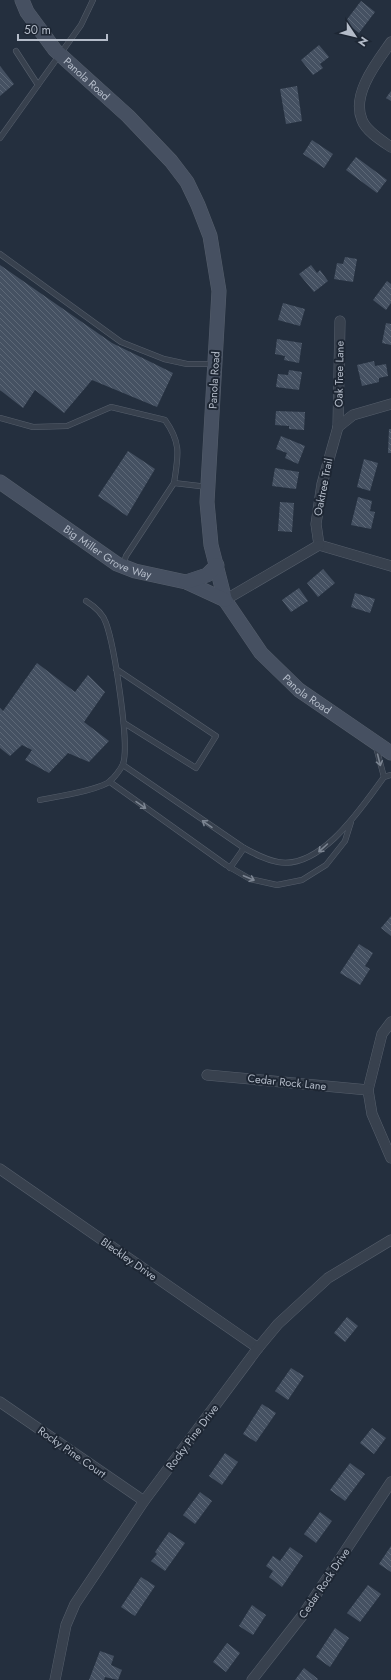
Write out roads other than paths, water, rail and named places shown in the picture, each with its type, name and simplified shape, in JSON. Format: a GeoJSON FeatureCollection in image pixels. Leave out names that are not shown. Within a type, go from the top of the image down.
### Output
{"type":"FeatureCollection","features":[{"type":"Feature","properties":{"kind":"main road","name":"Panola Road"},"geometry":{"type":"LineString","coordinates":[[22,0],[27,12],[60,55],[128,116],[172,161],[193,194],[210,236],[219,291],[207,502],[211,545],[225,600],[261,653],[293,684],[391,753]]}},
{"type":"Feature","properties":{"kind":"main road","name":"Big Miller Grove Way"},"geometry":{"type":"LineString","coordinates":[[0,482],[94,549],[122,566],[135,571],[186,582],[225,600]]}},
{"type":"Feature","properties":{"kind":"main road"},"geometry":{"type":"LineString","coordinates":[[186,582],[207,575],[216,565]]}},
{"type":"Feature","properties":{"kind":"street"},"geometry":{"type":"LineString","coordinates":[[391,42],[364,85],[359,104],[362,121],[376,136],[391,147]]}},
{"type":"Feature","properties":{"kind":"street","name":"Oak Tree Lane"},"geometry":{"type":"LineString","coordinates":[[338,427],[340,321]]}},
{"type":"Feature","properties":{"kind":"street"},"geometry":{"type":"LineString","coordinates":[[338,427],[353,415],[391,404]]}},
{"type":"Feature","properties":{"kind":"street","name":"Oaktree Trail"},"geometry":{"type":"LineString","coordinates":[[319,545],[316,524],[322,484],[338,427]]}},
{"type":"Feature","properties":{"kind":"street"},"geometry":{"type":"LineString","coordinates":[[225,600],[319,545],[391,566]]}},
{"type":"Feature","properties":{"kind":"street"},"geometry":{"type":"LineString","coordinates":[[391,1022],[382,1034],[368,1090],[372,1114],[391,1158]]}},
{"type":"Feature","properties":{"kind":"street","name":"Cedar Rock Lane"},"geometry":{"type":"LineString","coordinates":[[207,1075],[368,1090]]}},
{"type":"Feature","properties":{"kind":"street","name":"Bleckley Drive"},"geometry":{"type":"LineString","coordinates":[[0,1169],[258,1348]]}},
{"type":"Feature","properties":{"kind":"street","name":"Rocky Pine Drive"},"geometry":{"type":"LineString","coordinates":[[55,1680],[66,1625],[75,1604],[144,1501],[258,1348],[278,1324],[328,1278],[391,1240]]}},
{"type":"Feature","properties":{"kind":"street","name":"Rocky Pine Court"},"geometry":{"type":"LineString","coordinates":[[0,1402],[144,1501]]}},
{"type":"Feature","properties":{"kind":"street","name":"Cedar Rock Drive"},"geometry":{"type":"LineString","coordinates":[[252,1680],[302,1616],[391,1482]]}},
{"type":"Feature","properties":{"kind":"lane"},"geometry":{"type":"LineString","coordinates":[[0,138],[81,25],[93,0]]}},
{"type":"Feature","properties":{"kind":"lane"},"geometry":{"type":"LineString","coordinates":[[16,51],[38,85]]}},
{"type":"Feature","properties":{"kind":"lane"},"geometry":{"type":"LineString","coordinates":[[0,254],[121,342],[164,359],[187,364],[214,364]]}},
{"type":"Feature","properties":{"kind":"lane"},"geometry":{"type":"LineString","coordinates":[[0,418],[32,426],[67,426],[111,407],[165,420],[175,435],[178,456],[174,483],[126,556],[122,566]]}},
{"type":"Feature","properties":{"kind":"lane"},"geometry":{"type":"LineString","coordinates":[[174,483],[208,487]]}},
{"type":"Feature","properties":{"kind":"lane"},"geometry":{"type":"LineString","coordinates":[[40,800],[89,789],[110,782],[122,765],[124,723],[116,669],[106,622],[95,607],[86,601]]}},
{"type":"Feature","properties":{"kind":"lane"},"geometry":{"type":"LineString","coordinates":[[116,669],[216,736],[196,768],[124,723]]}},
{"type":"Feature","properties":{"kind":"lane"},"geometry":{"type":"LineString","coordinates":[[375,742],[384,777]]}},
{"type":"Feature","properties":{"kind":"lane"},"geometry":{"type":"LineString","coordinates":[[122,765],[244,848],[264,858],[280,863],[300,860],[319,852],[352,822],[384,777],[391,775]]}},
{"type":"Feature","properties":{"kind":"lane"},"geometry":{"type":"LineString","coordinates":[[110,782],[230,868],[250,879],[277,885],[302,880],[326,865],[345,841],[352,822]]}},
{"type":"Feature","properties":{"kind":"lane"},"geometry":{"type":"LineString","coordinates":[[230,868],[244,848]]}}]}
